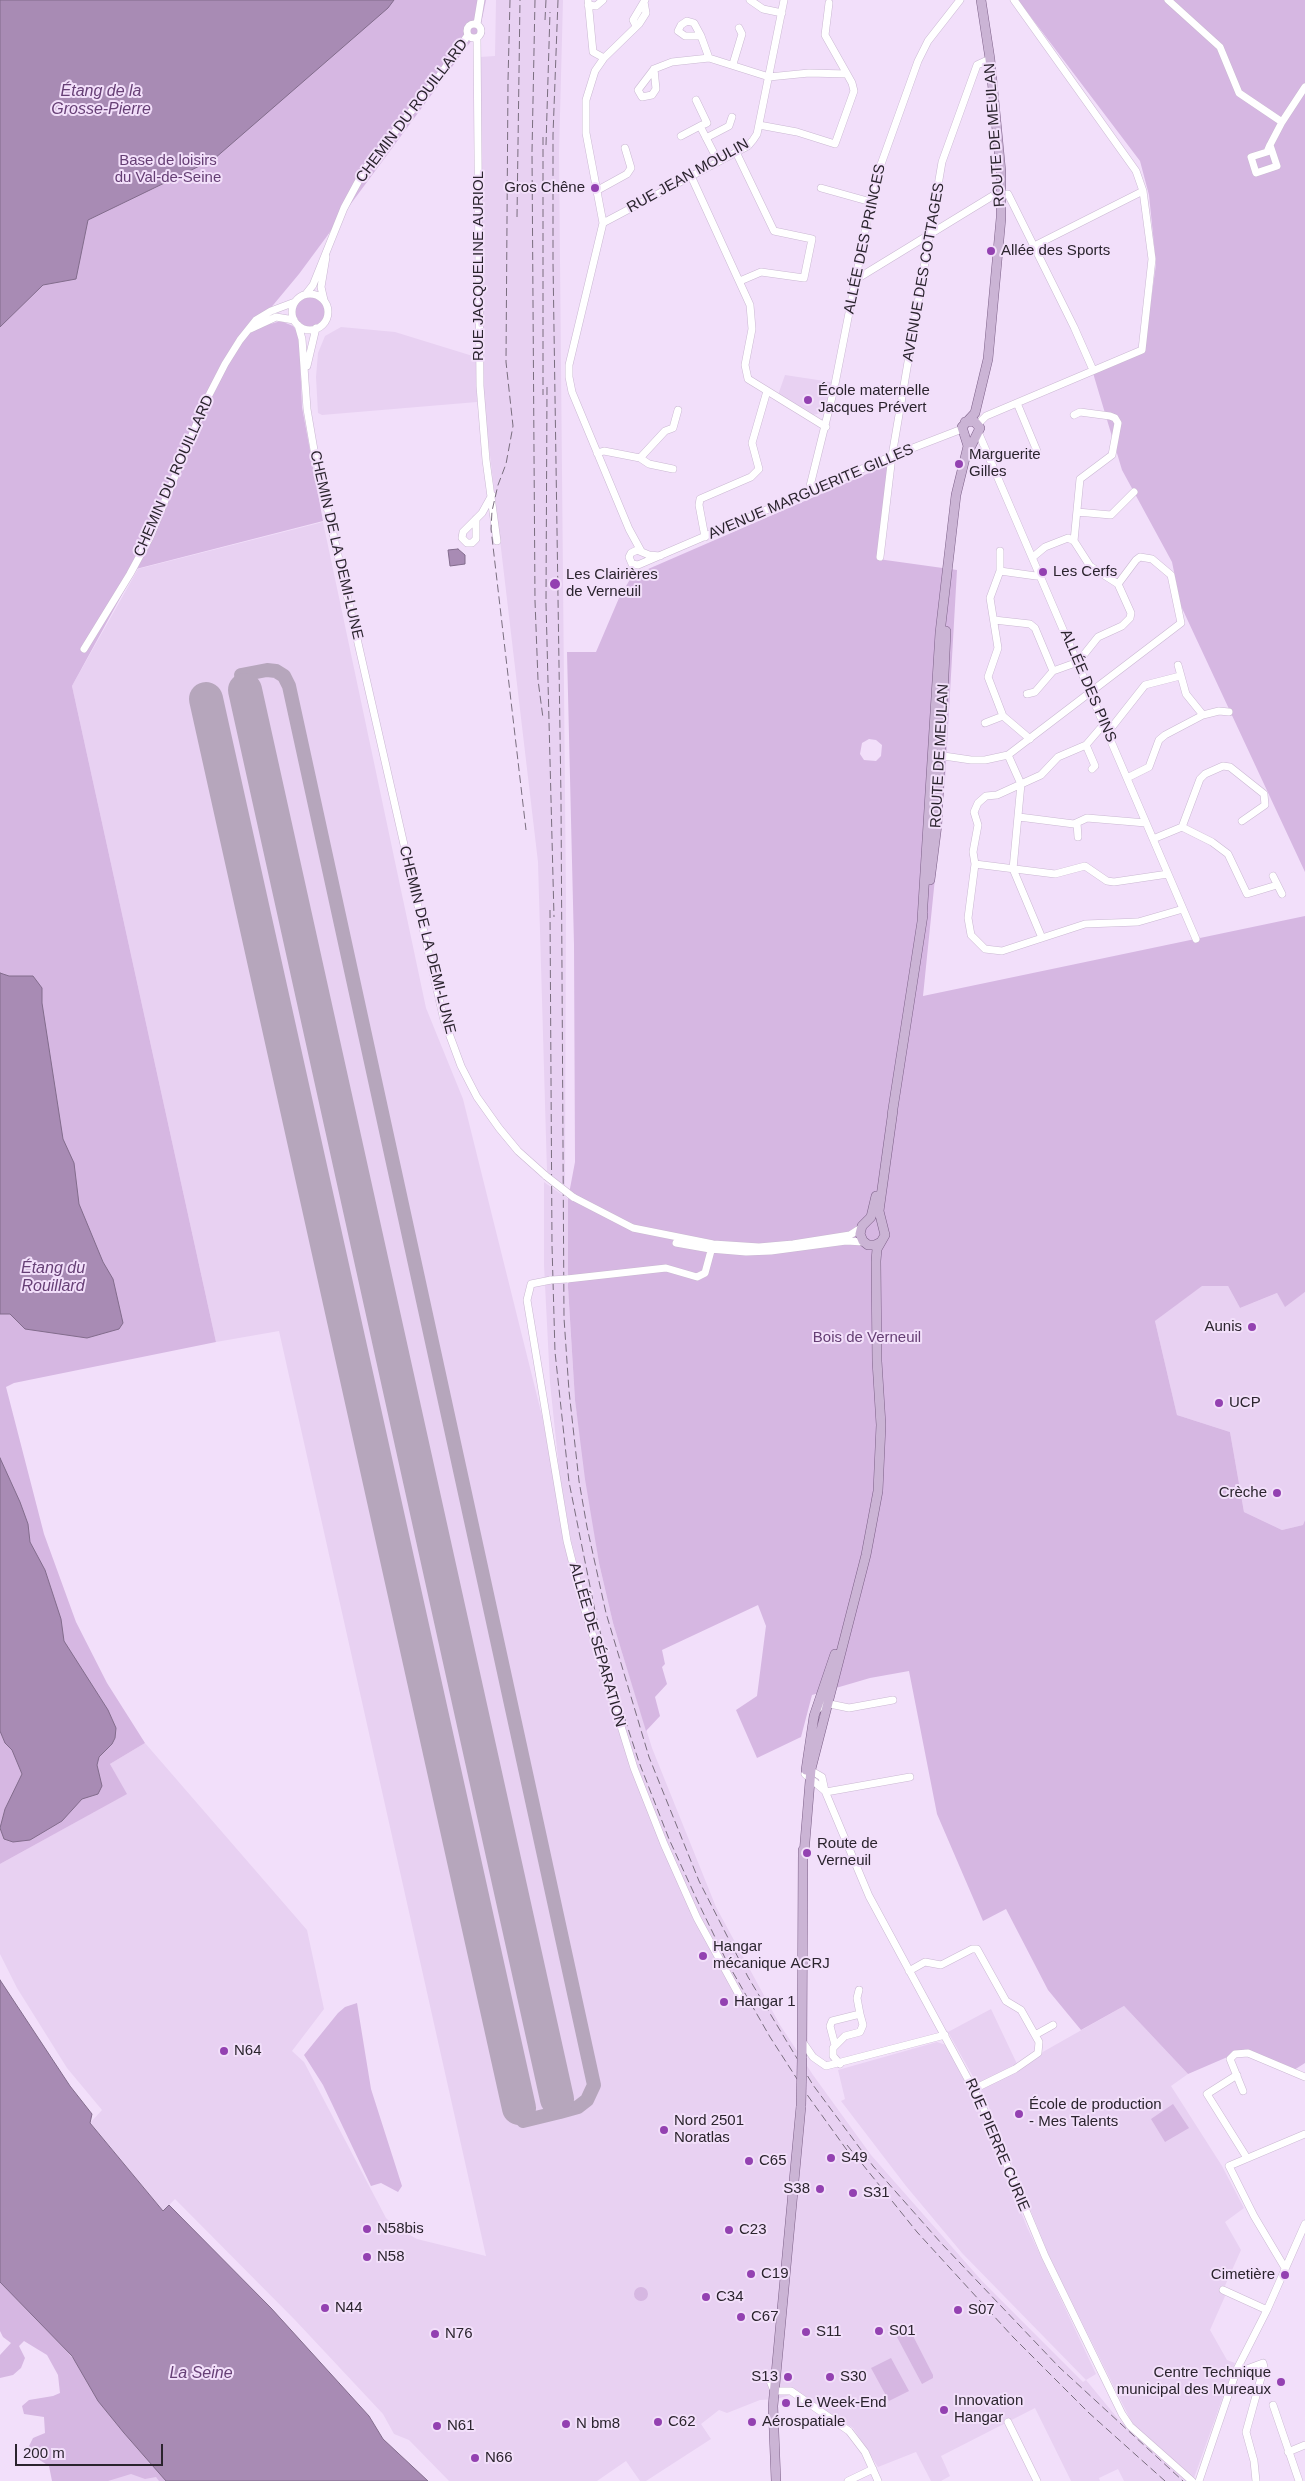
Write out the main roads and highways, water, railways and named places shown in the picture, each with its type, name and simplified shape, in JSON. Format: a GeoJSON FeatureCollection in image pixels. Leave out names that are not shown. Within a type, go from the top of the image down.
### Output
{"type":"FeatureCollection","features":[{"type":"Feature","properties":{"kind":"main road","name":"ROUTE DE MEULAN"},"geometry":{"type":"LineString","coordinates":[[976,0],[988,59]]}},
{"type":"Feature","properties":{"kind":"main road","name":"ROUTE DE MEULAN"},"geometry":{"type":"LineString","coordinates":[[951,533],[964,482],[969,450],[978,435],[976,408],[986,344],[1000,194],[981,0]]}},
{"type":"Feature","properties":{"kind":"main road"},"geometry":{"type":"LineString","coordinates":[[964,429],[976,408]]}},
{"type":"Feature","properties":{"kind":"main road"},"geometry":{"type":"LineString","coordinates":[[964,429],[971,420],[978,423]]}},
{"type":"Feature","properties":{"kind":"main road","name":"ROUTE DE MEULAN"},"geometry":{"type":"LineString","coordinates":[[882,1225],[879,1211],[935,840],[937,664],[959,475],[968,446],[964,429]]}},
{"type":"Feature","properties":{"kind":"main road"},"geometry":{"type":"LineString","coordinates":[[964,429],[971,438],[978,435]]}},
{"type":"Feature","properties":{"kind":"main road","name":"ROUTE DE MEULAN"},"geometry":{"type":"LineString","coordinates":[[864,1225],[871,1218],[893,1110]]}},
{"type":"Feature","properties":{"kind":"main road"},"geometry":{"type":"LineString","coordinates":[[776,2481],[773,2422],[774,2391],[801,2106],[804,1854],[808,1772],[866,1555],[878,1491],[881,1425],[877,1361],[876,1261],[877,1249],[885,1234],[882,1225],[875,1221],[864,1225],[860,1234],[870,1255],[871,1315],[877,1361]]}},
{"type":"Feature","properties":{"kind":"main road"},"geometry":{"type":"LineString","coordinates":[[865,1243],[874,1246],[881,1242]]}},
{"type":"Feature","properties":{"kind":"main road"},"geometry":{"type":"LineString","coordinates":[[804,1854],[802,1820],[816,1711],[833,1657],[842,1644]]}},
{"type":"Feature","properties":{"kind":"main road"},"geometry":{"type":"LineString","coordinates":[[771,2481],[767,2412],[794,2174]]}},
{"type":"Feature","properties":{"kind":"water","name":"Étang de la Grosse-Pierre"},"geometry":{"type":"Polygon","coordinates":[[[0,0],[394,0],[388,8],[214,159],[88,220],[76,279],[43,285],[0,327],[0,0]]]}},
{"type":"Feature","properties":{"kind":"water"},"geometry":{"type":"Polygon","coordinates":[[[458,549],[465,555],[465,564],[450,566],[448,550],[458,549]]]}},
{"type":"Feature","properties":{"kind":"water","name":"Étang du Rouillard"},"geometry":{"type":"Polygon","coordinates":[[[0,973],[9,976],[33,976],[42,988],[42,1003],[63,1139],[74,1163],[79,1204],[103,1262],[113,1279],[123,1323],[119,1329],[87,1338],[25,1329],[10,1314],[0,1314],[0,973]]]}},
{"type":"Feature","properties":{"kind":"water"},"geometry":{"type":"Polygon","coordinates":[[[0,1458],[28,1524],[30,1542],[45,1570],[61,1619],[64,1641],[108,1710],[116,1728],[112,1744],[99,1757],[97,1765],[102,1786],[98,1794],[82,1799],[62,1821],[30,1840],[13,1842],[4,1839],[0,1828],[5,1809],[22,1774],[12,1750],[5,1743],[0,1731],[0,1458]]]}},
{"type":"Feature","properties":{"kind":"water","name":"La Seine"},"geometry":{"type":"Polygon","coordinates":[[[0,1980],[70,2086],[92,2114],[90,2123],[163,2211],[169,2205],[271,2308],[369,2416],[383,2439],[428,2481],[166,2481],[124,2433],[98,2401],[72,2356],[0,2282],[0,1980]]]}},
{"type":"Feature","properties":{"kind":"railway"},"geometry":{"type":"LineString","coordinates":[[510,0],[506,362],[513,426],[506,464],[498,485],[492,511],[491,529],[526,830]]}},
{"type":"Feature","properties":{"kind":"railway"},"geometry":{"type":"LineString","coordinates":[[517,217],[520,0]]}},
{"type":"Feature","properties":{"kind":"railway"},"geometry":{"type":"LineString","coordinates":[[535,0],[532,152],[535,601],[538,680],[543,718]]}},
{"type":"Feature","properties":{"kind":"railway"},"geometry":{"type":"LineString","coordinates":[[545,20],[546,0]]}},
{"type":"Feature","properties":{"kind":"railway"},"geometry":{"type":"LineString","coordinates":[[558,0],[553,135],[553,262],[561,799],[564,1318],[569,1391],[579,1481],[606,1613],[649,1757],[699,1881],[748,1977],[813,2085],[873,2166],[941,2243],[1059,2367],[1183,2481]]}},
{"type":"Feature","properties":{"kind":"railway"},"geometry":{"type":"LineString","coordinates":[[546,145],[550,12]]}},
{"type":"Feature","properties":{"kind":"railway"},"geometry":{"type":"LineString","coordinates":[[543,137],[543,395]]}},
{"type":"Feature","properties":{"kind":"railway"},"geometry":{"type":"LineString","coordinates":[[547,387],[546,603],[554,917]]}},
{"type":"Feature","properties":{"kind":"railway"},"geometry":{"type":"LineString","coordinates":[[550,910],[552,1245],[555,1352],[569,1482],[596,1616],[616,1692],[639,1762],[669,1839],[698,1902],[727,1962],[770,2037],[808,2096],[849,2153]]}},
{"type":"Feature","properties":{"kind":"railway"},"geometry":{"type":"LineString","coordinates":[[847,2145],[917,2232],[1013,2337],[1089,2413],[1165,2481]]}},
{"type":"Feature","properties":{"kind":"place","name":"Gros Chêne"},"geometry":{"type":"Point","coordinates":[595,188]}},
{"type":"Feature","properties":{"kind":"place","name":"Allée des Sports"},"geometry":{"type":"Point","coordinates":[991,251]}},
{"type":"Feature","properties":{"kind":"place","name":"École maternelle Jacques Prévert"},"geometry":{"type":"Point","coordinates":[808,400]}},
{"type":"Feature","properties":{"kind":"place","name":"Marguerite Gilles"},"geometry":{"type":"Point","coordinates":[959,464]}},
{"type":"Feature","properties":{"kind":"place","name":"Les Cerfs"},"geometry":{"type":"Point","coordinates":[1043,572]}},
{"type":"Feature","properties":{"kind":"place","name":"Les Clairières de Verneuil"},"geometry":{"type":"Point","coordinates":[555,584]}},
{"type":"Feature","properties":{"kind":"place","name":"Aunis"},"geometry":{"type":"Point","coordinates":[1252,1327]}},
{"type":"Feature","properties":{"kind":"place","name":"UCP"},"geometry":{"type":"Point","coordinates":[1219,1403]}},
{"type":"Feature","properties":{"kind":"place","name":"Crèche"},"geometry":{"type":"Point","coordinates":[1277,1493]}},
{"type":"Feature","properties":{"kind":"place","name":"Route de Verneuil"},"geometry":{"type":"Point","coordinates":[807,1853]}},
{"type":"Feature","properties":{"kind":"place","name":"Hangar mécanique ACRJ"},"geometry":{"type":"Point","coordinates":[703,1956]}},
{"type":"Feature","properties":{"kind":"place","name":"Hangar 1"},"geometry":{"type":"Point","coordinates":[724,2002]}},
{"type":"Feature","properties":{"kind":"place","name":"N64"},"geometry":{"type":"Point","coordinates":[224,2051]}},
{"type":"Feature","properties":{"kind":"place","name":"École de production - Mes Talents"},"geometry":{"type":"Point","coordinates":[1019,2114]}},
{"type":"Feature","properties":{"kind":"place","name":"Nord 2501 Noratlas"},"geometry":{"type":"Point","coordinates":[664,2130]}},
{"type":"Feature","properties":{"kind":"place","name":"S49"},"geometry":{"type":"Point","coordinates":[831,2158]}},
{"type":"Feature","properties":{"kind":"place","name":"C65"},"geometry":{"type":"Point","coordinates":[749,2161]}},
{"type":"Feature","properties":{"kind":"place","name":"S38"},"geometry":{"type":"Point","coordinates":[820,2189]}},
{"type":"Feature","properties":{"kind":"place","name":"S31"},"geometry":{"type":"Point","coordinates":[853,2193]}},
{"type":"Feature","properties":{"kind":"place","name":"N58bis"},"geometry":{"type":"Point","coordinates":[367,2229]}},
{"type":"Feature","properties":{"kind":"place","name":"C23"},"geometry":{"type":"Point","coordinates":[729,2230]}},
{"type":"Feature","properties":{"kind":"place","name":"N58"},"geometry":{"type":"Point","coordinates":[367,2257]}},
{"type":"Feature","properties":{"kind":"place","name":"C19"},"geometry":{"type":"Point","coordinates":[751,2274]}},
{"type":"Feature","properties":{"kind":"place","name":"Cimetière"},"geometry":{"type":"Point","coordinates":[1285,2275]}},
{"type":"Feature","properties":{"kind":"place","name":"C34"},"geometry":{"type":"Point","coordinates":[706,2297]}},
{"type":"Feature","properties":{"kind":"place","name":"N44"},"geometry":{"type":"Point","coordinates":[325,2308]}},
{"type":"Feature","properties":{"kind":"place","name":"S07"},"geometry":{"type":"Point","coordinates":[958,2310]}},
{"type":"Feature","properties":{"kind":"place","name":"C67"},"geometry":{"type":"Point","coordinates":[741,2317]}},
{"type":"Feature","properties":{"kind":"place","name":"S01"},"geometry":{"type":"Point","coordinates":[879,2331]}},
{"type":"Feature","properties":{"kind":"place","name":"S11"},"geometry":{"type":"Point","coordinates":[806,2332]}},
{"type":"Feature","properties":{"kind":"place","name":"N76"},"geometry":{"type":"Point","coordinates":[435,2334]}},
{"type":"Feature","properties":{"kind":"place","name":"S13"},"geometry":{"type":"Point","coordinates":[788,2377]}},
{"type":"Feature","properties":{"kind":"place","name":"S30"},"geometry":{"type":"Point","coordinates":[830,2377]}},
{"type":"Feature","properties":{"kind":"place","name":"Centre Technique municipal des Mureaux"},"geometry":{"type":"Point","coordinates":[1281,2382]}},
{"type":"Feature","properties":{"kind":"place","name":"Le Week-End"},"geometry":{"type":"Point","coordinates":[786,2403]}},
{"type":"Feature","properties":{"kind":"place","name":"Innovation Hangar"},"geometry":{"type":"Point","coordinates":[944,2410]}},
{"type":"Feature","properties":{"kind":"place","name":"C62"},"geometry":{"type":"Point","coordinates":[658,2422]}},
{"type":"Feature","properties":{"kind":"place","name":"Aérospatiale"},"geometry":{"type":"Point","coordinates":[752,2422]}},
{"type":"Feature","properties":{"kind":"place","name":"N bm8"},"geometry":{"type":"Point","coordinates":[566,2424]}},
{"type":"Feature","properties":{"kind":"place","name":"N61"},"geometry":{"type":"Point","coordinates":[437,2426]}},
{"type":"Feature","properties":{"kind":"place","name":"N66"},"geometry":{"type":"Point","coordinates":[475,2458]}},
{"type":"Feature","properties":{"kind":"park label","name":"Base de loisirs du Val-de-Seine"},"geometry":{"type":"Point","coordinates":[168,170]}},
{"type":"Feature","properties":{"kind":"park label","name":"Bois de Verneuil"},"geometry":{"type":"Point","coordinates":[867,1338]}}]}
